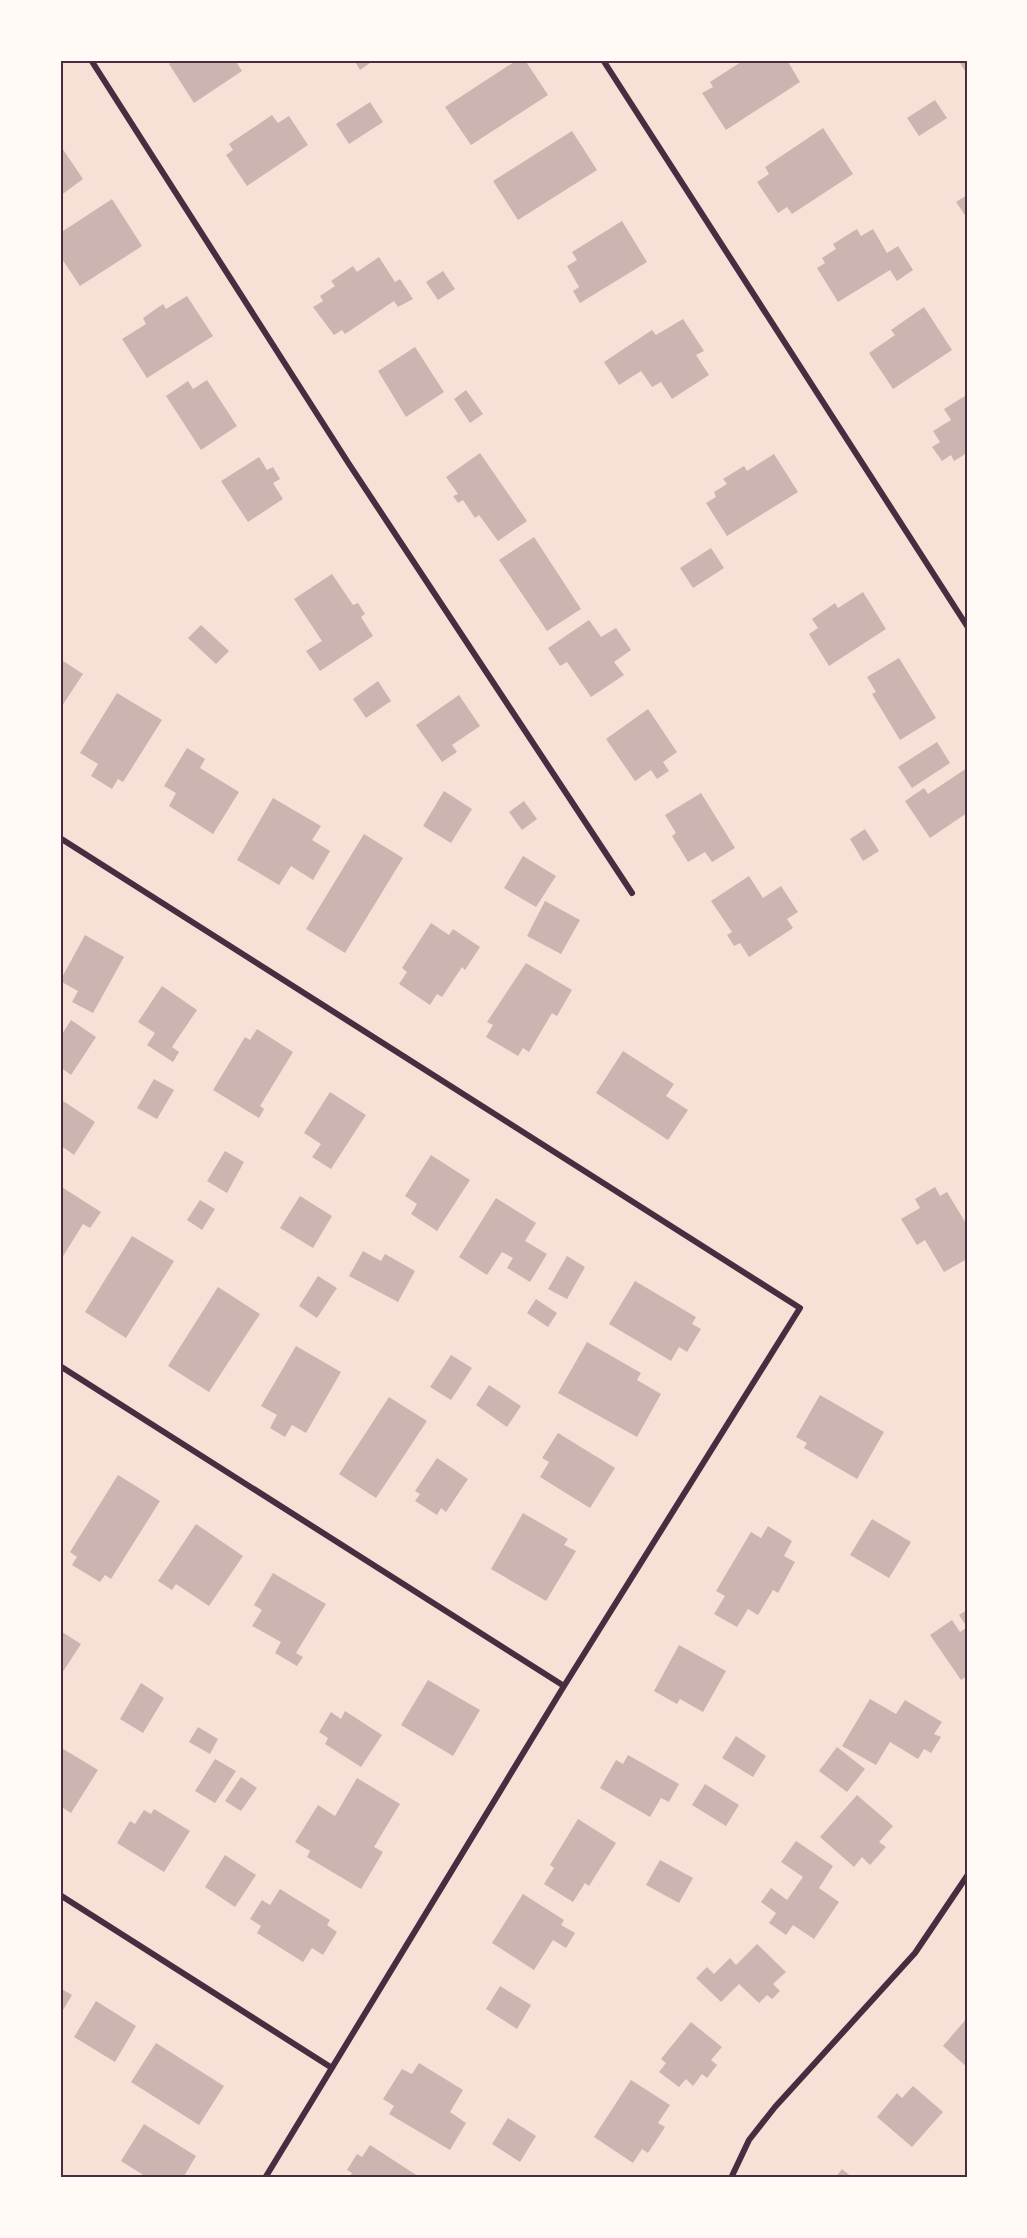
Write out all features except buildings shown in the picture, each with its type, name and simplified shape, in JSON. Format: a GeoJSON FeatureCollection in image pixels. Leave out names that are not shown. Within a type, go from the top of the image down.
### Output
{"type":"FeatureCollection","features":[{"type":"Feature","properties":{"kind":"street"},"geometry":{"type":"LineString","coordinates":[[90,60],[350,464],[632,893]]}},
{"type":"Feature","properties":{"kind":"street"},"geometry":{"type":"LineString","coordinates":[[603,60],[967,626]]}},
{"type":"Feature","properties":{"kind":"street"},"geometry":{"type":"LineString","coordinates":[[60,838],[800,1308],[564,1686],[265,2178]]}},
{"type":"Feature","properties":{"kind":"street"},"geometry":{"type":"LineString","coordinates":[[60,1366],[564,1686]]}},
{"type":"Feature","properties":{"kind":"street"},"geometry":{"type":"LineString","coordinates":[[731,2178],[749,2140],[775,2107],[915,1953],[967,1876]]}},
{"type":"Feature","properties":{"kind":"street"},"geometry":{"type":"LineString","coordinates":[[60,1895],[332,2068]]}}]}
